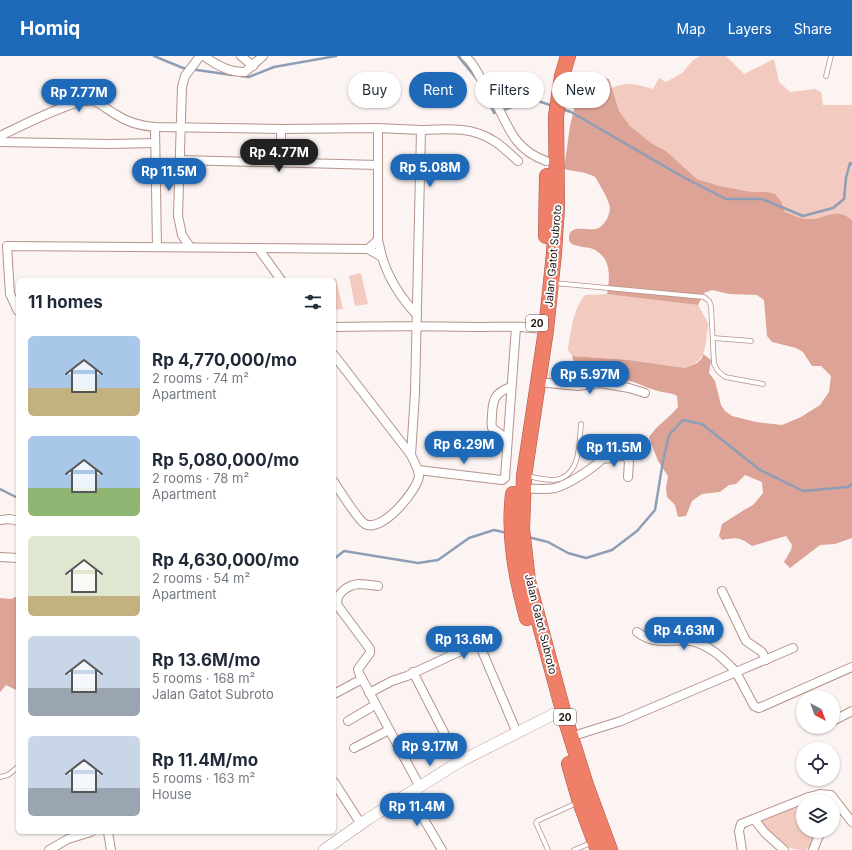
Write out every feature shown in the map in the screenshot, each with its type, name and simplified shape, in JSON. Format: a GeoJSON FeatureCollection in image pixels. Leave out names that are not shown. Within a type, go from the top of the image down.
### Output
{"type":"FeatureCollection","features":[{"type":"Feature","properties":{"kind":"highway","name":"Jalan Gatot Subroto"},"geometry":{"type":"LineString","coordinates":[[555,72],[557,56]]}},
{"type":"Feature","properties":{"kind":"highway","name":"Jalan Gatot Subroto"},"geometry":{"type":"LineString","coordinates":[[563,72],[568,56]]}},
{"type":"Feature","properties":{"kind":"highway","name":"Jalan Gatot Subroto"},"geometry":{"type":"LineString","coordinates":[[517,529],[522,480],[538,382],[546,234],[546,160],[552,108]]}},
{"type":"Feature","properties":{"kind":"highway","name":"Jalan Gatot Subroto"},"geometry":{"type":"LineString","coordinates":[[552,108],[557,207],[551,282],[541,329],[516,474],[517,529],[523,585],[558,712],[580,802],[597,846]]}},
{"type":"Feature","properties":{"kind":"highway","name":"Jalan Gatot Subroto"},"geometry":{"type":"LineString","coordinates":[[558,712],[570,737],[610,850]]}},
{"type":"Feature","properties":{"kind":"street"},"geometry":{"type":"LineString","coordinates":[[190,247],[182,235],[178,216],[182,88],[185,76],[200,56]]}},
{"type":"Feature","properties":{"kind":"street"},"geometry":{"type":"LineString","coordinates":[[204,56],[223,68],[237,73],[245,72],[262,56]]}},
{"type":"Feature","properties":{"kind":"street"},"geometry":{"type":"LineString","coordinates":[[241,56],[255,64]]}},
{"type":"Feature","properties":{"kind":"street"},"geometry":{"type":"LineString","coordinates":[[465,56],[478,73],[510,132],[523,148],[534,156],[546,160]]}},
{"type":"Feature","properties":{"kind":"street"},"geometry":{"type":"LineString","coordinates":[[0,136],[68,106],[88,100],[99,104],[125,120],[140,126],[281,129],[452,129],[475,131],[493,140],[518,161]]}},
{"type":"Feature","properties":{"kind":"street"},"geometry":{"type":"LineString","coordinates":[[155,127],[158,247]]}},
{"type":"Feature","properties":{"kind":"street"},"geometry":{"type":"LineString","coordinates":[[378,128],[378,240],[388,274],[396,290],[407,305],[417,315]]}},
{"type":"Feature","properties":{"kind":"street"},"geometry":{"type":"LineString","coordinates":[[281,129],[281,163]]}},
{"type":"Feature","properties":{"kind":"street"},"geometry":{"type":"LineString","coordinates":[[411,455],[415,393],[421,130]]}},
{"type":"Feature","properties":{"kind":"street"},"geometry":{"type":"LineString","coordinates":[[0,142],[110,144],[155,143]]}},
{"type":"Feature","properties":{"kind":"street"},"geometry":{"type":"LineString","coordinates":[[180,160],[378,165]]}},
{"type":"Feature","properties":{"kind":"street"},"geometry":{"type":"LineString","coordinates":[[368,249],[378,240]]}},
{"type":"Feature","properties":{"kind":"street"},"geometry":{"type":"LineString","coordinates":[[16,307],[10,294],[3,246],[368,249],[382,257]]}},
{"type":"Feature","properties":{"kind":"street"},"geometry":{"type":"LineString","coordinates":[[258,248],[280,278]]}},
{"type":"Feature","properties":{"kind":"street"},"geometry":{"type":"LineString","coordinates":[[336,327],[417,326],[516,327],[541,329]]}},
{"type":"Feature","properties":{"kind":"street"},"geometry":{"type":"LineString","coordinates":[[418,470],[502,480],[505,476],[516,327]]}},
{"type":"Feature","properties":{"kind":"street"},"geometry":{"type":"LineString","coordinates":[[336,358],[411,455],[418,470],[419,476],[417,482],[401,506],[380,522],[370,525],[365,524],[336,485]]}},
{"type":"Feature","properties":{"kind":"street"},"geometry":{"type":"LineString","coordinates":[[538,382],[578,386],[600,383],[629,388],[645,393]]}},
{"type":"Feature","properties":{"kind":"street"},"geometry":{"type":"LineString","coordinates":[[507,439],[492,428],[493,403],[496,396],[500,392],[511,387]]}},
{"type":"Feature","properties":{"kind":"street"},"geometry":{"type":"LineString","coordinates":[[522,480],[550,489],[564,485],[602,458],[609,449],[611,441]]}},
{"type":"Feature","properties":{"kind":"street"},"geometry":{"type":"LineString","coordinates":[[602,458],[606,460],[619,456],[626,456],[629,461],[628,477]]}},
{"type":"Feature","properties":{"kind":"street"},"geometry":{"type":"LineString","coordinates":[[0,520],[10,519],[16,520]]}},
{"type":"Feature","properties":{"kind":"street"},"geometry":{"type":"LineString","coordinates":[[0,558],[16,558]]}},
{"type":"Feature","properties":{"kind":"street"},"geometry":{"type":"LineString","coordinates":[[378,586],[362,584],[351,586],[339,594],[337,599],[338,606],[370,649],[370,653],[358,669],[369,694],[420,787]]}},
{"type":"Feature","properties":{"kind":"street"},"geometry":{"type":"LineString","coordinates":[[722,591],[746,641],[762,652],[766,660]]}},
{"type":"Feature","properties":{"kind":"street"},"geometry":{"type":"LineString","coordinates":[[637,632],[652,640],[691,641],[716,652],[736,672],[754,706],[759,708],[852,667]]}},
{"type":"Feature","properties":{"kind":"street"},"geometry":{"type":"LineString","coordinates":[[369,694],[392,681],[478,643],[517,733]]}},
{"type":"Feature","properties":{"kind":"street"},"geometry":{"type":"LineString","coordinates":[[570,737],[621,721],[793,648]]}},
{"type":"Feature","properties":{"kind":"street"},"geometry":{"type":"LineString","coordinates":[[413,672],[459,762]]}},
{"type":"Feature","properties":{"kind":"street"},"geometry":{"type":"LineString","coordinates":[[336,693],[362,679]]}},
{"type":"Feature","properties":{"kind":"street"},"geometry":{"type":"LineString","coordinates":[[348,721],[375,705]]}},
{"type":"Feature","properties":{"kind":"street"},"geometry":{"type":"LineString","coordinates":[[840,717],[852,711]]}},
{"type":"Feature","properties":{"kind":"street"},"geometry":{"type":"LineString","coordinates":[[324,850],[361,824],[459,762],[558,712]]}},
{"type":"Feature","properties":{"kind":"street"},"geometry":{"type":"LineString","coordinates":[[354,748],[389,730]]}},
{"type":"Feature","properties":{"kind":"street"},"geometry":{"type":"LineString","coordinates":[[336,785],[361,824]]}},
{"type":"Feature","properties":{"kind":"street"},"geometry":{"type":"LineString","coordinates":[[409,794],[442,850]]}},
{"type":"Feature","properties":{"kind":"street"},"geometry":{"type":"LineString","coordinates":[[742,850],[740,827],[744,822],[796,804]]}},
{"type":"Feature","properties":{"kind":"street"},"geometry":{"type":"LineString","coordinates":[[840,806],[852,822]]}},
{"type":"Feature","properties":{"kind":"street"},"geometry":{"type":"LineString","coordinates":[[845,812],[852,806]]}},
{"type":"Feature","properties":{"kind":"street"},"geometry":{"type":"LineString","coordinates":[[754,819],[784,850]]}},
{"type":"Feature","properties":{"kind":"street"},"geometry":{"type":"LineString","coordinates":[[49,850],[68,840],[85,834]]}},
{"type":"Feature","properties":{"kind":"street"},"geometry":{"type":"LineString","coordinates":[[108,834],[111,850]]}},
{"type":"Feature","properties":{"kind":"street"},"geometry":{"type":"LineString","coordinates":[[813,850],[818,838]]}},
{"type":"Feature","properties":{"kind":"lane"},"geometry":{"type":"LineString","coordinates":[[826,76],[831,56]]}},
{"type":"Feature","properties":{"kind":"lane"},"geometry":{"type":"LineString","coordinates":[[551,282],[704,297],[709,301],[710,306],[714,338],[714,364],[718,371],[725,377],[762,384]]}},
{"type":"Feature","properties":{"kind":"lane"},"geometry":{"type":"LineString","coordinates":[[714,338],[752,341]]}},
{"type":"Feature","properties":{"kind":"lane"},"geometry":{"type":"LineString","coordinates":[[522,480],[562,479],[572,471],[577,459],[581,424]]}},
{"type":"Feature","properties":{"kind":"lane"},"geometry":{"type":"LineString","coordinates":[[0,777],[8,776],[16,769]]}},
{"type":"Feature","properties":{"kind":"lane"},"geometry":{"type":"LineString","coordinates":[[548,850],[537,821],[580,802]]}},
{"type":"Feature","properties":{"kind":"lane"},"geometry":{"type":"LineString","coordinates":[[574,850],[597,846]]}},
{"type":"Feature","properties":{"kind":"shaded area"},"geometry":{"type":"Polygon","coordinates":[[[700,56],[726,56],[744,74],[774,59],[779,82],[790,92],[815,89],[821,92],[823,105],[852,105],[852,220],[841,214],[831,214],[807,219],[800,218],[785,212],[781,201],[775,194],[768,192],[752,192],[720,186],[697,179],[666,151],[651,143],[630,126],[619,111],[611,88],[622,84],[632,84],[653,89],[659,78],[666,82],[682,73],[693,60],[700,56]]]}},
{"type":"Feature","properties":{"kind":"shaded area"},"geometry":{"type":"Polygon","coordinates":[[[610,82],[619,111],[630,126],[651,143],[666,151],[697,179],[720,186],[752,192],[768,192],[775,194],[781,201],[785,212],[800,218],[807,219],[831,214],[841,214],[852,220],[852,538],[835,544],[820,545],[790,568],[784,562],[791,550],[792,545],[786,536],[752,546],[741,539],[731,538],[722,540],[719,536],[722,524],[753,505],[763,493],[762,482],[745,475],[736,484],[729,485],[720,492],[702,494],[692,501],[686,516],[678,517],[675,505],[667,497],[666,488],[668,476],[658,461],[649,437],[678,407],[677,396],[654,390],[630,381],[587,374],[580,370],[575,364],[572,356],[629,360],[685,368],[697,363],[702,358],[703,354],[711,360],[709,373],[715,381],[721,405],[725,411],[732,416],[756,422],[782,425],[801,417],[820,405],[829,392],[831,376],[821,366],[812,366],[803,352],[796,348],[772,342],[767,336],[764,300],[757,295],[729,294],[712,290],[704,293],[698,305],[607,294],[609,271],[604,258],[590,248],[572,244],[569,239],[570,234],[575,229],[596,229],[601,226],[607,219],[610,210],[605,194],[595,177],[564,169],[570,126],[574,108],[610,108],[610,82]]]}},
{"type":"Feature","properties":{"kind":"shaded area"},"geometry":{"type":"Polygon","coordinates":[[[361,273],[368,304],[355,306],[349,276],[361,273]]]}},
{"type":"Feature","properties":{"kind":"shaded area"},"geometry":{"type":"Polygon","coordinates":[[[336,278],[343,309],[336,310],[336,278]]]}},
{"type":"Feature","properties":{"kind":"shaded area"},"geometry":{"type":"Polygon","coordinates":[[[612,294],[698,305],[708,323],[704,352],[701,357],[698,361],[685,368],[629,360],[572,356],[568,350],[570,336],[575,313],[581,300],[585,295],[612,294]]]}},
{"type":"Feature","properties":{"kind":"shaded area"},"geometry":{"type":"Polygon","coordinates":[[[16,597],[16,690],[6,685],[0,692],[0,598],[11,599],[16,597]]]}},
{"type":"Feature","properties":{"kind":"shaded area"},"geometry":{"type":"Polygon","coordinates":[[[796,808],[796,838],[814,838],[806,850],[797,850],[779,843],[770,834],[761,821],[796,808]]]}},
{"type":"Feature","properties":{"kind":"waterway"},"geometry":{"type":"LineString","coordinates":[[154,56],[183,68],[232,75]]}},
{"type":"Feature","properties":{"kind":"waterway"},"geometry":{"type":"LineString","coordinates":[[241,76],[249,77],[274,67],[336,56]]}},
{"type":"Feature","properties":{"kind":"waterway"},"geometry":{"type":"LineString","coordinates":[[458,56],[480,83],[494,113],[535,100],[552,106]]}},
{"type":"Feature","properties":{"kind":"waterway"},"geometry":{"type":"LineString","coordinates":[[562,109],[571,112],[683,177],[726,199],[762,199],[803,216],[833,208],[844,199],[846,178],[850,163],[852,164]]}},
{"type":"Feature","properties":{"kind":"waterway"},"geometry":{"type":"LineString","coordinates":[[528,537],[548,542],[568,553],[586,558],[612,550],[637,531],[655,510],[669,435],[683,420],[702,424],[760,470],[803,491],[848,487],[852,484]]}},
{"type":"Feature","properties":{"kind":"waterway"},"geometry":{"type":"LineString","coordinates":[[0,489],[16,497]]}},
{"type":"Feature","properties":{"kind":"waterway"},"geometry":{"type":"LineString","coordinates":[[336,557],[344,551],[418,563],[438,560],[469,538],[494,530],[507,533]]}}]}
